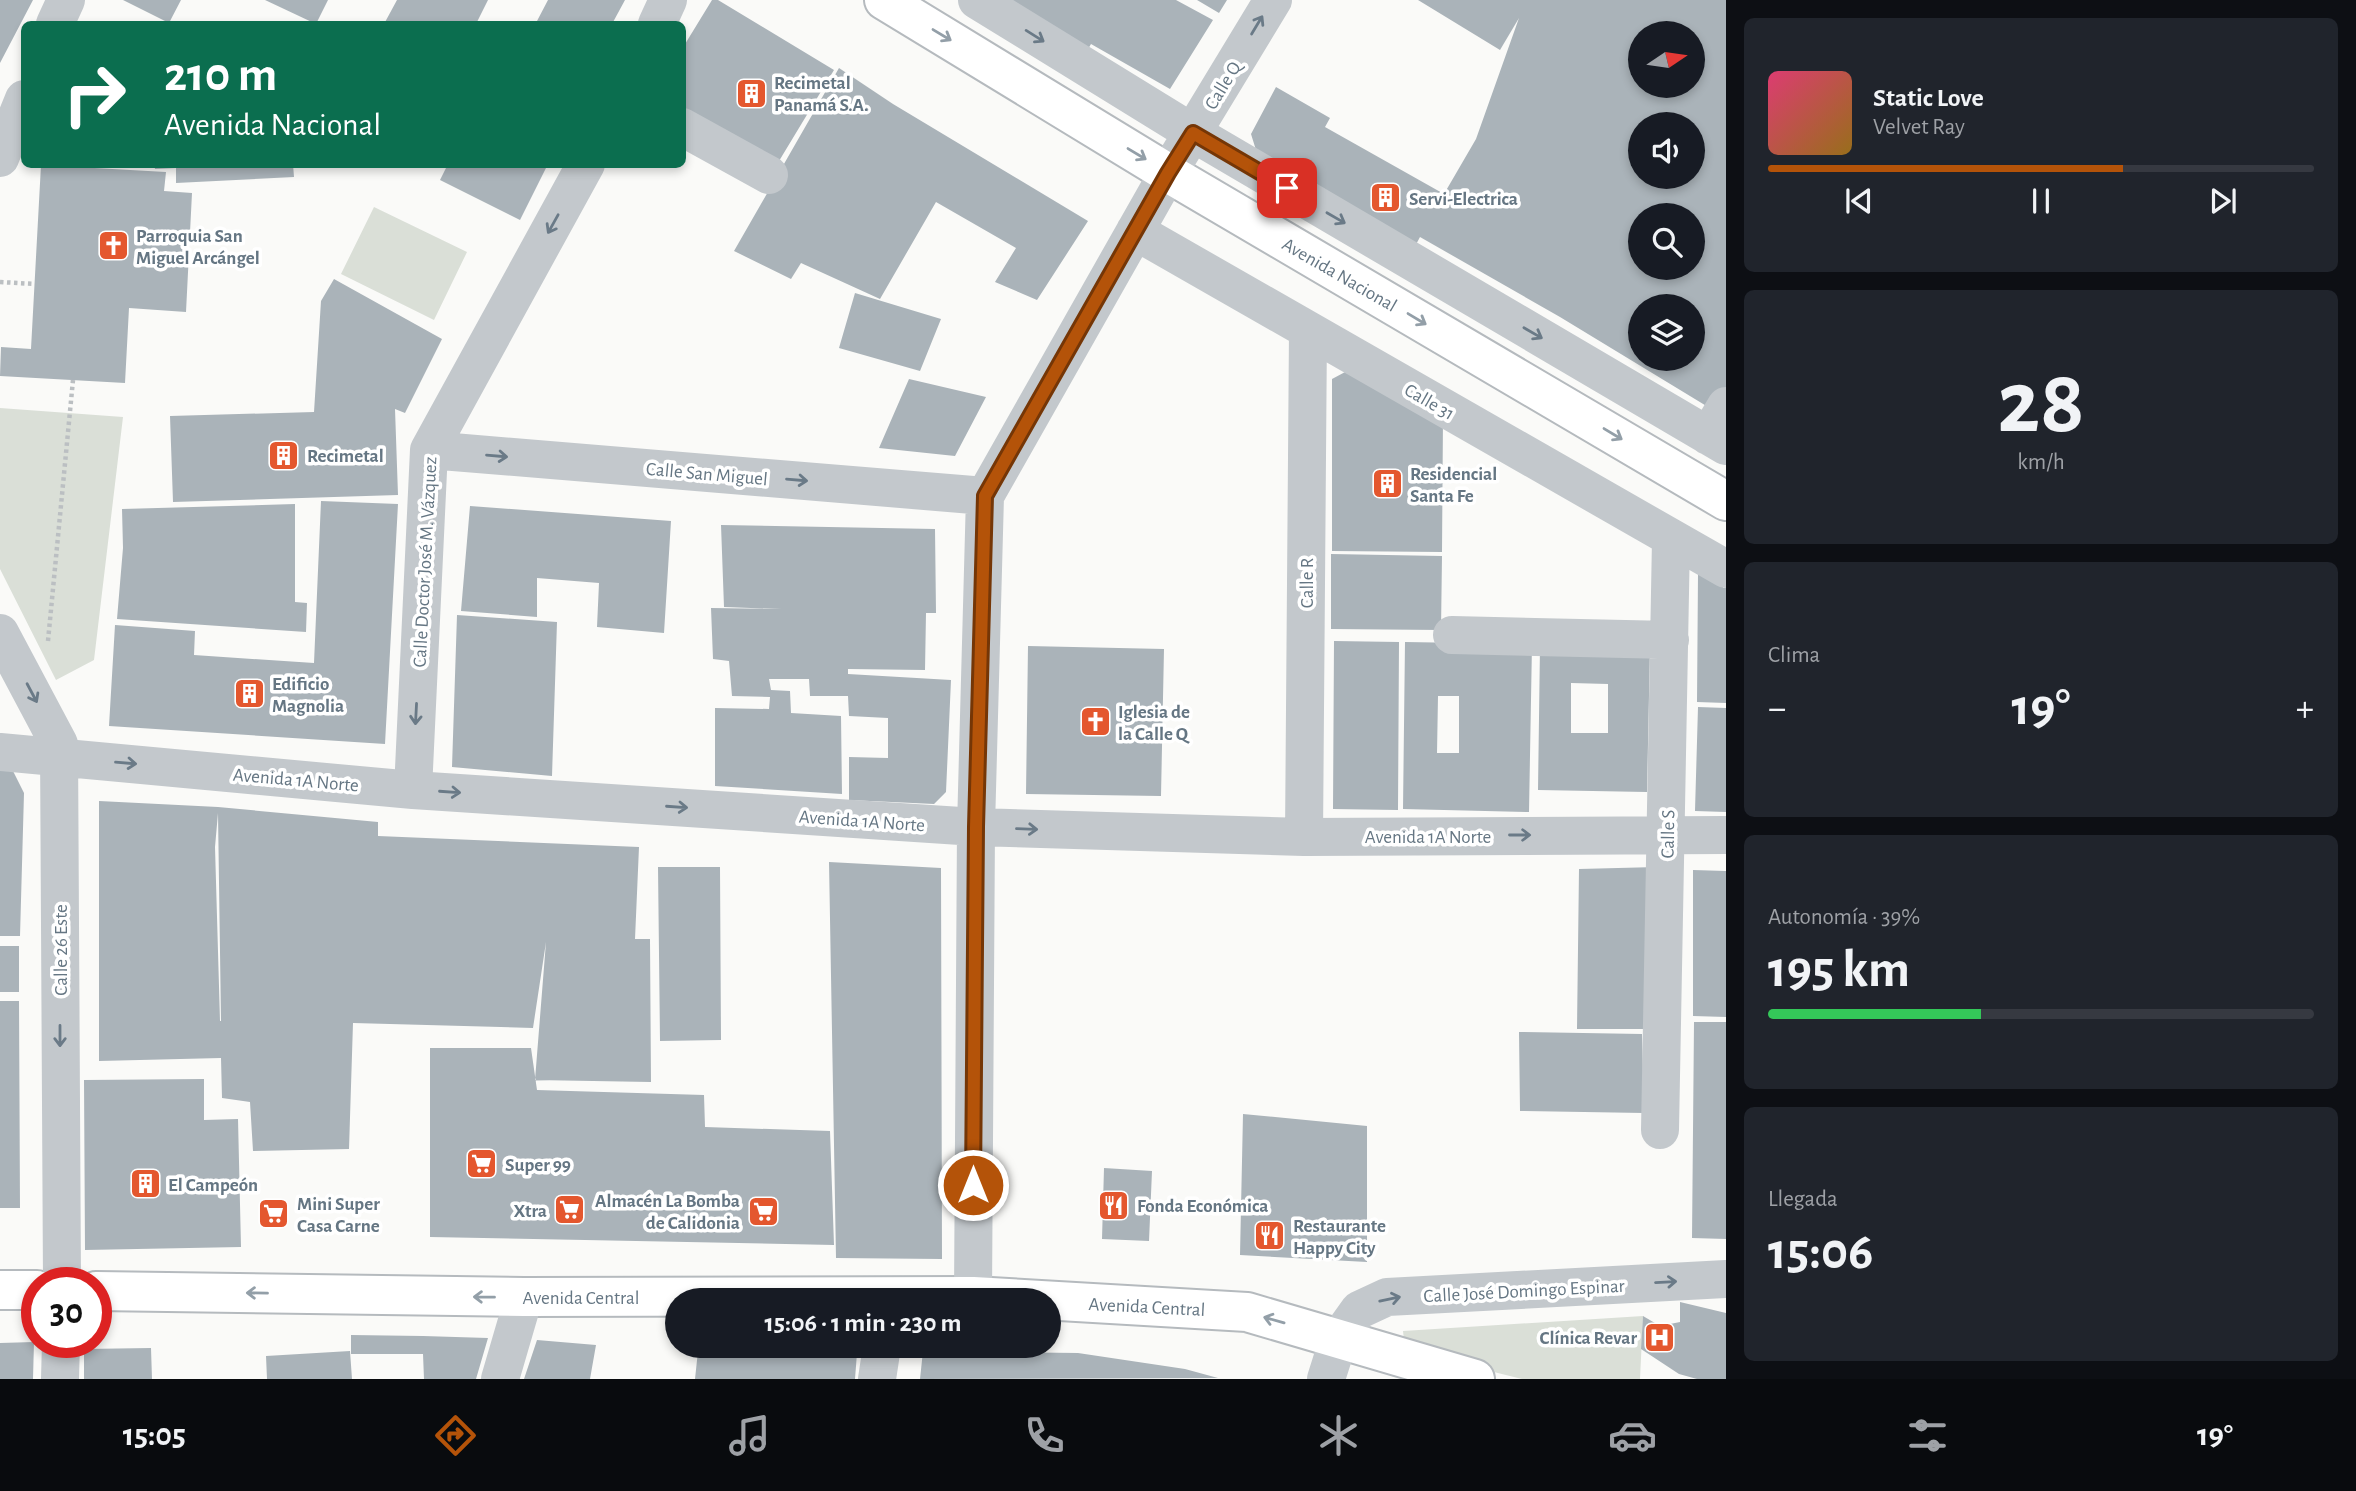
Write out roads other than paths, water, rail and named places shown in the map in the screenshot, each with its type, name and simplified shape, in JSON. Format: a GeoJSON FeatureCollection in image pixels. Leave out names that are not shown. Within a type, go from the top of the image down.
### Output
{"type":"FeatureCollection","features":[{"type":"Feature","properties":{"kind":"main road","name":"Avenida Nacional"},"geometry":{"type":"LineString","coordinates":[[884,0],[1168,173],[1726,501]]}},
{"type":"Feature","properties":{"kind":"main road"},"geometry":{"type":"LineString","coordinates":[[0,1290],[21,1290]]}},
{"type":"Feature","properties":{"kind":"main road","name":"Avenida Central"},"geometry":{"type":"LineString","coordinates":[[112,1291],[665,1297]]}},
{"type":"Feature","properties":{"kind":"main road","name":"Avenida Central"},"geometry":{"type":"LineString","coordinates":[[1061,1301],[1247,1312],[1475,1379]]}},
{"type":"Feature","properties":{"kind":"street"},"geometry":{"type":"LineString","coordinates":[[56,21],[66,0]]}},
{"type":"Feature","properties":{"kind":"street"},"geometry":{"type":"LineString","coordinates":[[658,21],[668,0]]}},
{"type":"Feature","properties":{"kind":"street"},"geometry":{"type":"LineString","coordinates":[[977,0],[1193,133],[1720,429]]}},
{"type":"Feature","properties":{"kind":"street","name":"Calle Q"},"geometry":{"type":"LineString","coordinates":[[972,1288],[976,827],[985,496],[1168,173],[1273,0]]}},
{"type":"Feature","properties":{"kind":"street"},"geometry":{"type":"LineString","coordinates":[[0,158],[21,115]]}},
{"type":"Feature","properties":{"kind":"street"},"geometry":{"type":"LineString","coordinates":[[686,129],[769,175]]}},
{"type":"Feature","properties":{"kind":"street","name":"Calle Doctor José M. Vázquez"},"geometry":{"type":"LineString","coordinates":[[413,790],[429,450],[584,168]]}},
{"type":"Feature","properties":{"kind":"street","name":"Calle 31"},"geometry":{"type":"LineString","coordinates":[[1135,231],[1726,569]]}},
{"type":"Feature","properties":{"kind":"street","name":"Calle R"},"geometry":{"type":"LineString","coordinates":[[1304,837],[1308,330]]}},
{"type":"Feature","properties":{"kind":"street","name":"Calle San Miguel"},"geometry":{"type":"LineString","coordinates":[[429,450],[985,496]]}},
{"type":"Feature","properties":{"kind":"street","name":"Calle S"},"geometry":{"type":"LineString","coordinates":[[1660,1130],[1671,539]]}},
{"type":"Feature","properties":{"kind":"street","name":"Calle 26 Este"},"geometry":{"type":"LineString","coordinates":[[0,633],[59,744],[62,1267]]}},
{"type":"Feature","properties":{"kind":"street"},"geometry":{"type":"LineString","coordinates":[[1452,635],[1670,640]]}},
{"type":"Feature","properties":{"kind":"street","name":"Avenida 1A Norte"},"geometry":{"type":"LineString","coordinates":[[0,752],[413,790],[976,827],[1304,837],[1726,835]]}},
{"type":"Feature","properties":{"kind":"street","name":"Calle José Domingo Espinar"},"geometry":{"type":"LineString","coordinates":[[1326,1379],[1339,1338],[1359,1310],[1387,1297],[1726,1279]]}},
{"type":"Feature","properties":{"kind":"street"},"geometry":{"type":"LineString","coordinates":[[500,1379],[524,1297]]}},
{"type":"Feature","properties":{"kind":"street"},"geometry":{"type":"LineString","coordinates":[[60,1379],[61,1358]]}},
{"type":"Feature","properties":{"kind":"street"},"geometry":{"type":"LineString","coordinates":[[877,1379],[881,1358]]}},
{"type":"Feature","properties":{"kind":"place","name":"Recimetal Panamá S.A."},"geometry":{"type":"Point","coordinates":[751,93]}},
{"type":"Feature","properties":{"kind":"place","name":"Servi-Electrica"},"geometry":{"type":"Point","coordinates":[1386,198]}},
{"type":"Feature","properties":{"kind":"place","name":"Parroquia San Miguel Arcángel"},"geometry":{"type":"Point","coordinates":[113,246]}},
{"type":"Feature","properties":{"kind":"place","name":"Recimetal"},"geometry":{"type":"Point","coordinates":[284,455]}},
{"type":"Feature","properties":{"kind":"place","name":"Residencial Santa Fe"},"geometry":{"type":"Point","coordinates":[1387,484]}},
{"type":"Feature","properties":{"kind":"place","name":"Edificio Magnolia"},"geometry":{"type":"Point","coordinates":[249,694]}},
{"type":"Feature","properties":{"kind":"place","name":"Iglesia de la Calle Q"},"geometry":{"type":"Point","coordinates":[1095,722]}},
{"type":"Feature","properties":{"kind":"place","name":"Super 99"},"geometry":{"type":"Point","coordinates":[482,1164]}},
{"type":"Feature","properties":{"kind":"place","name":"El Campeón"},"geometry":{"type":"Point","coordinates":[145,1184]}},
{"type":"Feature","properties":{"kind":"place","name":"Fonda Económica"},"geometry":{"type":"Point","coordinates":[1114,1205]}},
{"type":"Feature","properties":{"kind":"place","name":"Xtra"},"geometry":{"type":"Point","coordinates":[570,1210]}},
{"type":"Feature","properties":{"kind":"place","name":"Almacén La Bomba de Calidonia"},"geometry":{"type":"Point","coordinates":[763,1211]}},
{"type":"Feature","properties":{"kind":"place","name":"Mini Super Casa Carne"},"geometry":{"type":"Point","coordinates":[274,1214]}},
{"type":"Feature","properties":{"kind":"place","name":"Restaurante Happy City"},"geometry":{"type":"Point","coordinates":[1270,1236]}},
{"type":"Feature","properties":{"kind":"place","name":"Clínica Revar"},"geometry":{"type":"Point","coordinates":[1660,1337]}}]}
